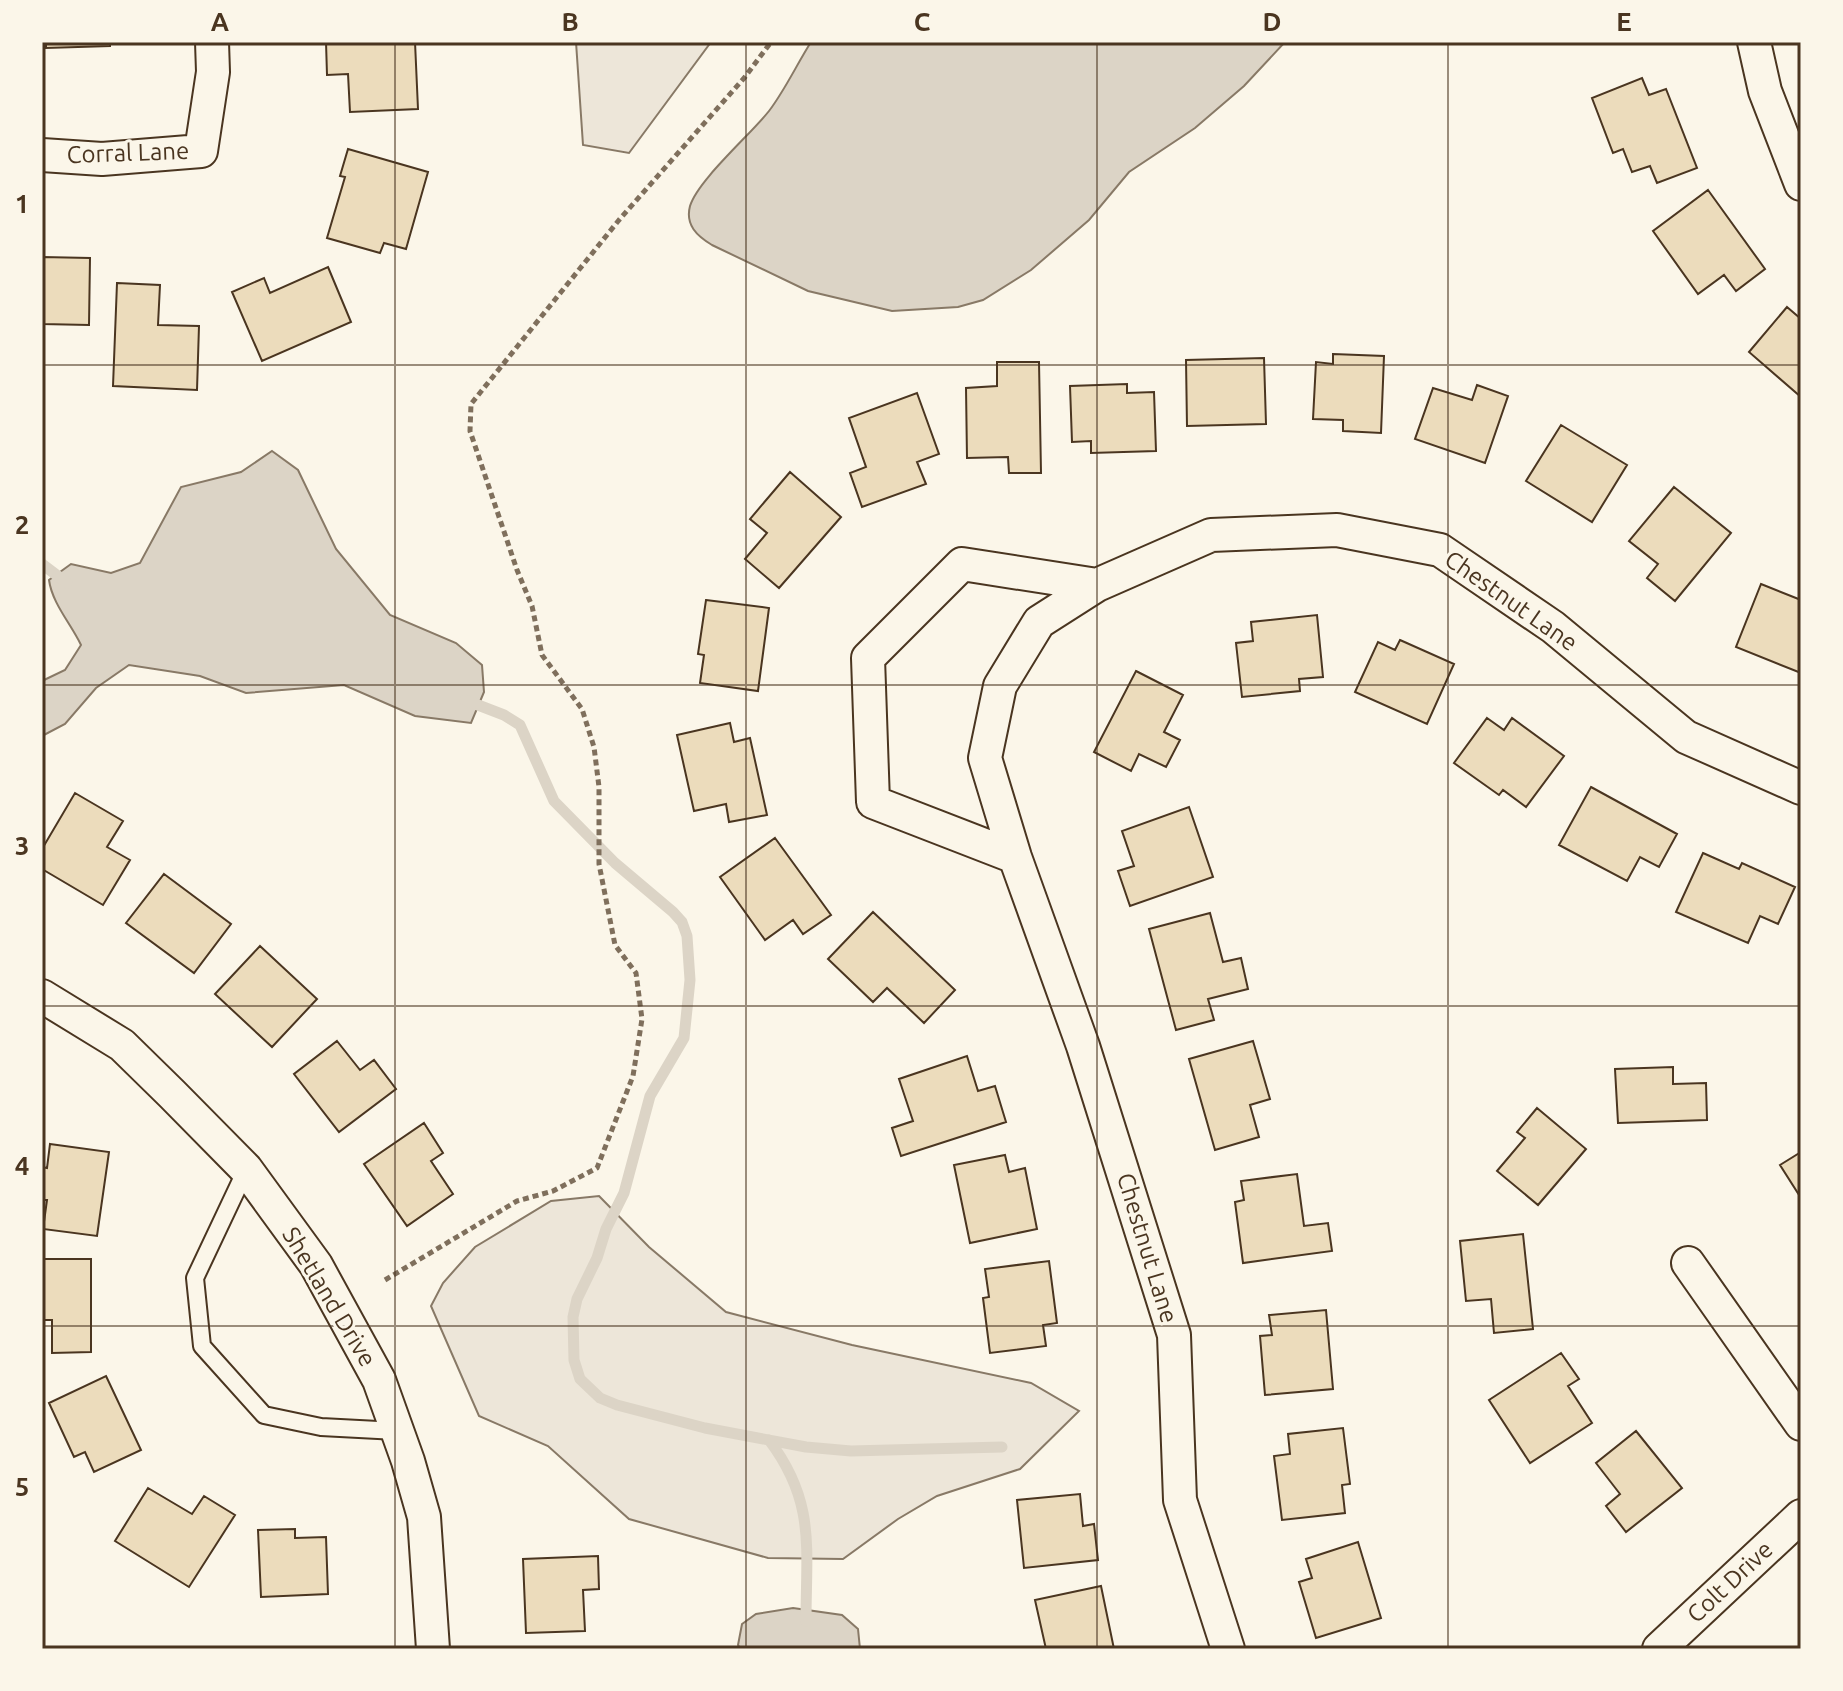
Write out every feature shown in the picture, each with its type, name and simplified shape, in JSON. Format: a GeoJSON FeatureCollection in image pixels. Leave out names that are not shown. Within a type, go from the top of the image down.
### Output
{"type":"FeatureCollection","features":[{"type":"Feature","properties":{"kind":"street","name":"Corral Lane"},"geometry":{"type":"LineString","coordinates":[[42,155],[102,159],[201,151],[213,72],[212,42]]}},
{"type":"Feature","properties":{"kind":"street"},"geometry":{"type":"LineString","coordinates":[[1754,42],[1765,91],[1801,184]]}},
{"type":"Feature","properties":{"kind":"street","name":"Chestnut Lane"},"geometry":{"type":"LineString","coordinates":[[1228,1649],[1180,1500],[1174,1335],[1083,1046],[1015,857],[985,758],[1000,686],[1039,622],[1097,585],[1211,535],[1337,530],[1440,550],[1553,627],[1686,737],[1801,788]]}},
{"type":"Feature","properties":{"kind":"street"},"geometry":{"type":"LineString","coordinates":[[1015,857],[873,802],[868,658],[962,564],[1097,585]]}},
{"type":"Feature","properties":{"kind":"street","name":"Shetland Drive"},"geometry":{"type":"LineString","coordinates":[[42,996],[122,1045],[246,1170],[316,1265],[379,1380],[424,1517],[433,1649]]}},
{"type":"Feature","properties":{"kind":"street"},"geometry":{"type":"LineString","coordinates":[[1688,1263],[1801,1424]]}},
{"type":"Feature","properties":{"kind":"street","name":"Colt Drive"},"geometry":{"type":"LineString","coordinates":[[1659,1649],[1801,1516]]}},
{"type":"Feature","properties":{"kind":"lane"},"geometry":{"type":"LineString","coordinates":[[246,1170],[195,1278],[202,1346],[264,1415],[321,1427],[397,1431]]}},
{"type":"Feature","properties":{"kind":"path"},"geometry":{"type":"LineString","coordinates":[[385,1280],[517,1201],[553,1191],[597,1168],[615,1129],[633,1076],[642,1019],[636,973],[615,945],[599,864],[599,787],[594,747],[582,709],[542,655],[532,606],[470,431],[471,404],[619,220],[745,77],[771,42]]}},
{"type":"Feature","properties":{"kind":"shaded area"},"geometry":{"type":"Polygon","coordinates":[[[576,42],[711,42],[629,153],[583,145],[576,42]]]}},
{"type":"Feature","properties":{"kind":"shaded area"},"geometry":{"type":"Polygon","coordinates":[[[811,42],[1285,42],[1244,86],[1195,128],[1129,172],[1089,220],[1031,270],[983,300],[958,307],[892,311],[808,291],[712,245],[697,234],[689,219],[695,195],[769,111],[811,42]]]}},
{"type":"Feature","properties":{"kind":"shaded area"},"geometry":{"type":"Polygon","coordinates":[[[272,451],[298,470],[336,549],[390,615],[456,643],[482,665],[484,692],[471,723],[415,716],[344,685],[246,693],[200,676],[129,665],[96,688],[65,724],[42,736],[42,681],[65,670],[81,645],[58,605],[49,580],[71,564],[111,573],[140,563],[181,487],[241,472],[272,451]]]}},
{"type":"Feature","properties":{"kind":"shaded area"},"geometry":{"type":"Polygon","coordinates":[[[599,1196],[649,1247],[726,1312],[852,1345],[1031,1383],[1079,1411],[1020,1469],[937,1496],[898,1519],[843,1559],[768,1558],[629,1519],[548,1446],[479,1416],[431,1306],[443,1283],[475,1247],[551,1201],[599,1196]]]}},
{"type":"Feature","properties":{"kind":"shaded area"},"geometry":{"type":"Polygon","coordinates":[[[793,1608],[842,1615],[858,1629],[860,1649],[741,1649],[738,1645],[742,1624],[756,1614],[793,1608]]]}},
{"type":"Feature","properties":{"kind":"building"},"geometry":{"type":"Polygon","coordinates":[[[46,42],[110,42],[110,46],[46,48],[46,42]]]}},
{"type":"Feature","properties":{"kind":"building"},"geometry":{"type":"Polygon","coordinates":[[[326,42],[415,42],[418,109],[350,112],[348,74],[327,75],[326,42]]]}},
{"type":"Feature","properties":{"kind":"building"},"geometry":{"type":"Polygon","coordinates":[[[1642,78],[1649,95],[1666,89],[1697,168],[1657,183],[1650,166],[1632,172],[1623,149],[1613,153],[1592,98],[1642,78]]]}},
{"type":"Feature","properties":{"kind":"building"},"geometry":{"type":"Polygon","coordinates":[[[348,149],[428,172],[406,249],[384,243],[380,253],[327,238],[345,177],[340,176],[348,149]]]}},
{"type":"Feature","properties":{"kind":"building"},"geometry":{"type":"Polygon","coordinates":[[[1708,190],[1765,269],[1736,291],[1724,275],[1698,294],[1653,231],[1708,190]]]}},
{"type":"Feature","properties":{"kind":"building"},"geometry":{"type":"Polygon","coordinates":[[[42,257],[90,258],[89,325],[42,324],[42,257]]]}},
{"type":"Feature","properties":{"kind":"building"},"geometry":{"type":"Polygon","coordinates":[[[328,267],[351,322],[262,361],[232,292],[264,278],[270,293],[328,267]]]}},
{"type":"Feature","properties":{"kind":"building"},"geometry":{"type":"Polygon","coordinates":[[[117,283],[160,285],[158,325],[199,326],[197,390],[113,386],[117,283]]]}},
{"type":"Feature","properties":{"kind":"building"},"geometry":{"type":"Polygon","coordinates":[[[1787,307],[1801,319],[1801,397],[1749,352],[1787,307]]]}},
{"type":"Feature","properties":{"kind":"building"},"geometry":{"type":"Polygon","coordinates":[[[1333,354],[1384,356],[1381,433],[1343,431],[1343,420],[1313,419],[1316,362],[1333,364],[1333,354]]]}},
{"type":"Feature","properties":{"kind":"building"},"geometry":{"type":"Polygon","coordinates":[[[1264,358],[1266,424],[1187,426],[1186,360],[1264,358]]]}},
{"type":"Feature","properties":{"kind":"building"},"geometry":{"type":"Polygon","coordinates":[[[997,362],[1039,362],[1041,473],[1009,473],[1008,457],[967,458],[966,388],[997,386],[997,362]]]}},
{"type":"Feature","properties":{"kind":"building"},"geometry":{"type":"Polygon","coordinates":[[[1127,384],[1127,393],[1154,392],[1156,451],[1091,453],[1091,441],[1072,442],[1070,386],[1127,384]]]}},
{"type":"Feature","properties":{"kind":"building"},"geometry":{"type":"Polygon","coordinates":[[[1477,385],[1508,396],[1485,463],[1415,439],[1433,388],[1472,400],[1477,385]]]}},
{"type":"Feature","properties":{"kind":"building"},"geometry":{"type":"Polygon","coordinates":[[[917,393],[939,454],[917,462],[926,484],[862,507],[850,473],[866,467],[849,418],[917,393]]]}},
{"type":"Feature","properties":{"kind":"building"},"geometry":{"type":"Polygon","coordinates":[[[1561,425],[1627,465],[1592,522],[1526,481],[1561,425]]]}},
{"type":"Feature","properties":{"kind":"building"},"geometry":{"type":"Polygon","coordinates":[[[790,472],[841,517],[779,588],[745,559],[767,533],[750,519],[790,472]]]}},
{"type":"Feature","properties":{"kind":"building"},"geometry":{"type":"Polygon","coordinates":[[[1674,487],[1731,533],[1675,601],[1647,578],[1658,564],[1629,541],[1674,487]]]}},
{"type":"Feature","properties":{"kind":"building"},"geometry":{"type":"Polygon","coordinates":[[[1761,584],[1801,600],[1801,673],[1736,647],[1761,584]]]}},
{"type":"Feature","properties":{"kind":"building"},"geometry":{"type":"Polygon","coordinates":[[[706,600],[769,608],[758,691],[700,683],[704,655],[698,654],[706,600]]]}},
{"type":"Feature","properties":{"kind":"building"},"geometry":{"type":"Polygon","coordinates":[[[1317,615],[1323,677],[1299,679],[1300,691],[1242,697],[1236,643],[1253,641],[1251,622],[1317,615]]]}},
{"type":"Feature","properties":{"kind":"building"},"geometry":{"type":"Polygon","coordinates":[[[1400,640],[1454,664],[1427,724],[1355,692],[1378,642],[1395,650],[1400,640]]]}},
{"type":"Feature","properties":{"kind":"building"},"geometry":{"type":"Polygon","coordinates":[[[1136,671],[1183,695],[1164,732],[1180,740],[1166,767],[1139,754],[1131,771],[1094,752],[1136,671]]]}},
{"type":"Feature","properties":{"kind":"building"},"geometry":{"type":"Polygon","coordinates":[[[1487,718],[1504,730],[1512,718],[1564,756],[1526,807],[1503,790],[1499,795],[1454,763],[1487,718]]]}},
{"type":"Feature","properties":{"kind":"building"},"geometry":{"type":"Polygon","coordinates":[[[730,723],[734,742],[750,738],[767,815],[729,822],[726,804],[694,811],[677,735],[730,723]]]}},
{"type":"Feature","properties":{"kind":"building"},"geometry":{"type":"Polygon","coordinates":[[[1591,787],[1677,834],[1659,867],[1640,857],[1627,881],[1559,845],[1591,787]]]}},
{"type":"Feature","properties":{"kind":"building"},"geometry":{"type":"Polygon","coordinates":[[[75,793],[123,821],[107,847],[130,860],[103,905],[42,869],[42,849],[75,793]]]}},
{"type":"Feature","properties":{"kind":"building"},"geometry":{"type":"Polygon","coordinates":[[[1189,807],[1213,877],[1130,906],[1118,871],[1134,866],[1122,831],[1189,807]]]}},
{"type":"Feature","properties":{"kind":"building"},"geometry":{"type":"Polygon","coordinates":[[[775,838],[831,915],[803,934],[793,920],[765,940],[720,877],[775,838]]]}},
{"type":"Feature","properties":{"kind":"building"},"geometry":{"type":"Polygon","coordinates":[[[1703,853],[1739,869],[1742,863],[1795,887],[1778,924],[1760,916],[1748,943],[1676,912],[1703,853]]]}},
{"type":"Feature","properties":{"kind":"building"},"geometry":{"type":"Polygon","coordinates":[[[164,874],[231,924],[194,973],[126,923],[164,874]]]}},
{"type":"Feature","properties":{"kind":"building"},"geometry":{"type":"Polygon","coordinates":[[[873,912],[955,990],[924,1023],[887,988],[873,1002],[828,959],[873,912]]]}},
{"type":"Feature","properties":{"kind":"building"},"geometry":{"type":"Polygon","coordinates":[[[1210,913],[1223,962],[1241,958],[1248,989],[1208,999],[1214,1020],[1176,1030],[1149,929],[1210,913]]]}},
{"type":"Feature","properties":{"kind":"building"},"geometry":{"type":"Polygon","coordinates":[[[260,946],[317,999],[272,1047],[215,994],[260,946]]]}},
{"type":"Feature","properties":{"kind":"building"},"geometry":{"type":"Polygon","coordinates":[[[337,1041],[360,1070],[374,1060],[396,1089],[339,1132],[294,1074],[337,1041]]]}},
{"type":"Feature","properties":{"kind":"building"},"geometry":{"type":"Polygon","coordinates":[[[1253,1041],[1270,1099],[1250,1105],[1259,1137],[1215,1150],[1189,1059],[1253,1041]]]}},
{"type":"Feature","properties":{"kind":"building"},"geometry":{"type":"Polygon","coordinates":[[[967,1056],[978,1091],[995,1086],[1006,1122],[901,1156],[892,1128],[913,1121],[899,1079],[967,1056]]]}},
{"type":"Feature","properties":{"kind":"building"},"geometry":{"type":"Polygon","coordinates":[[[1673,1067],[1673,1084],[1706,1083],[1707,1120],[1618,1123],[1615,1069],[1673,1067]]]}},
{"type":"Feature","properties":{"kind":"building"},"geometry":{"type":"Polygon","coordinates":[[[1537,1108],[1586,1149],[1538,1205],[1497,1171],[1525,1138],[1517,1132],[1537,1108]]]}},
{"type":"Feature","properties":{"kind":"building"},"geometry":{"type":"Polygon","coordinates":[[[424,1123],[443,1153],[431,1161],[453,1194],[407,1226],[364,1164],[424,1123]]]}},
{"type":"Feature","properties":{"kind":"building"},"geometry":{"type":"Polygon","coordinates":[[[50,1144],[109,1152],[97,1236],[43,1229],[47,1200],[42,1200],[42,1167],[47,1168],[50,1144]]]}},
{"type":"Feature","properties":{"kind":"building"},"geometry":{"type":"Polygon","coordinates":[[[1801,1152],[1801,1198],[1780,1165],[1801,1152]]]}},
{"type":"Feature","properties":{"kind":"building"},"geometry":{"type":"Polygon","coordinates":[[[1005,1155],[1009,1172],[1025,1168],[1037,1229],[970,1243],[954,1165],[1005,1155]]]}},
{"type":"Feature","properties":{"kind":"building"},"geometry":{"type":"Polygon","coordinates":[[[1297,1174],[1304,1226],[1328,1223],[1332,1251],[1243,1263],[1235,1202],[1244,1200],[1241,1181],[1297,1174]]]}},
{"type":"Feature","properties":{"kind":"building"},"geometry":{"type":"Polygon","coordinates":[[[1523,1234],[1533,1329],[1494,1333],[1491,1299],[1466,1301],[1460,1241],[1523,1234]]]}},
{"type":"Feature","properties":{"kind":"building"},"geometry":{"type":"Polygon","coordinates":[[[42,1259],[91,1259],[91,1352],[52,1353],[52,1320],[42,1320],[42,1259]]]}},
{"type":"Feature","properties":{"kind":"building"},"geometry":{"type":"Polygon","coordinates":[[[1049,1261],[1057,1323],[1043,1325],[1046,1346],[990,1353],[983,1298],[989,1297],[985,1269],[1049,1261]]]}},
{"type":"Feature","properties":{"kind":"building"},"geometry":{"type":"Polygon","coordinates":[[[1326,1310],[1333,1389],[1265,1395],[1260,1336],[1272,1335],[1269,1315],[1326,1310]]]}},
{"type":"Feature","properties":{"kind":"building"},"geometry":{"type":"Polygon","coordinates":[[[1561,1353],[1579,1379],[1568,1386],[1592,1423],[1530,1463],[1489,1400],[1561,1353]]]}},
{"type":"Feature","properties":{"kind":"building"},"geometry":{"type":"Polygon","coordinates":[[[106,1376],[141,1450],[94,1472],[85,1452],[74,1457],[49,1403],[106,1376]]]}},
{"type":"Feature","properties":{"kind":"building"},"geometry":{"type":"Polygon","coordinates":[[[1343,1428],[1350,1484],[1342,1485],[1345,1513],[1282,1520],[1274,1456],[1290,1454],[1288,1434],[1343,1428]]]}},
{"type":"Feature","properties":{"kind":"building"},"geometry":{"type":"Polygon","coordinates":[[[1636,1431],[1682,1488],[1626,1532],[1606,1506],[1620,1494],[1596,1463],[1636,1431]]]}},
{"type":"Feature","properties":{"kind":"building"},"geometry":{"type":"Polygon","coordinates":[[[148,1488],[192,1514],[204,1496],[235,1515],[189,1587],[115,1541],[148,1488]]]}},
{"type":"Feature","properties":{"kind":"building"},"geometry":{"type":"Polygon","coordinates":[[[1080,1494],[1083,1526],[1094,1524],[1098,1560],[1024,1568],[1017,1500],[1080,1494]]]}},
{"type":"Feature","properties":{"kind":"building"},"geometry":{"type":"Polygon","coordinates":[[[295,1529],[295,1538],[326,1537],[328,1594],[261,1597],[258,1530],[295,1529]]]}},
{"type":"Feature","properties":{"kind":"building"},"geometry":{"type":"Polygon","coordinates":[[[1358,1542],[1381,1618],[1316,1638],[1299,1582],[1312,1578],[1306,1559],[1358,1542]]]}},
{"type":"Feature","properties":{"kind":"building"},"geometry":{"type":"Polygon","coordinates":[[[598,1556],[599,1589],[583,1590],[585,1631],[526,1633],[523,1559],[598,1556]]]}},
{"type":"Feature","properties":{"kind":"building"},"geometry":{"type":"Polygon","coordinates":[[[1101,1586],[1114,1649],[1046,1649],[1035,1600],[1101,1586]]]}},
{"type":"Feature","properties":{"kind":"waterway"},"geometry":{"type":"LineString","coordinates":[[42,564],[67,583]]}},
{"type":"Feature","properties":{"kind":"waterway"},"geometry":{"type":"LineString","coordinates":[[465,700],[504,715],[520,725],[554,801],[615,863],[673,912],[682,922],[687,936],[690,980],[684,1038],[650,1096],[624,1193],[577,1299],[573,1317],[574,1360],[580,1379],[600,1398],[617,1405],[705,1428],[806,1447],[851,1451],[1002,1447]]}},
{"type":"Feature","properties":{"kind":"waterway"},"geometry":{"type":"LineString","coordinates":[[769,1440],[795,1484],[801,1505],[807,1548],[806,1621]]}}]}
